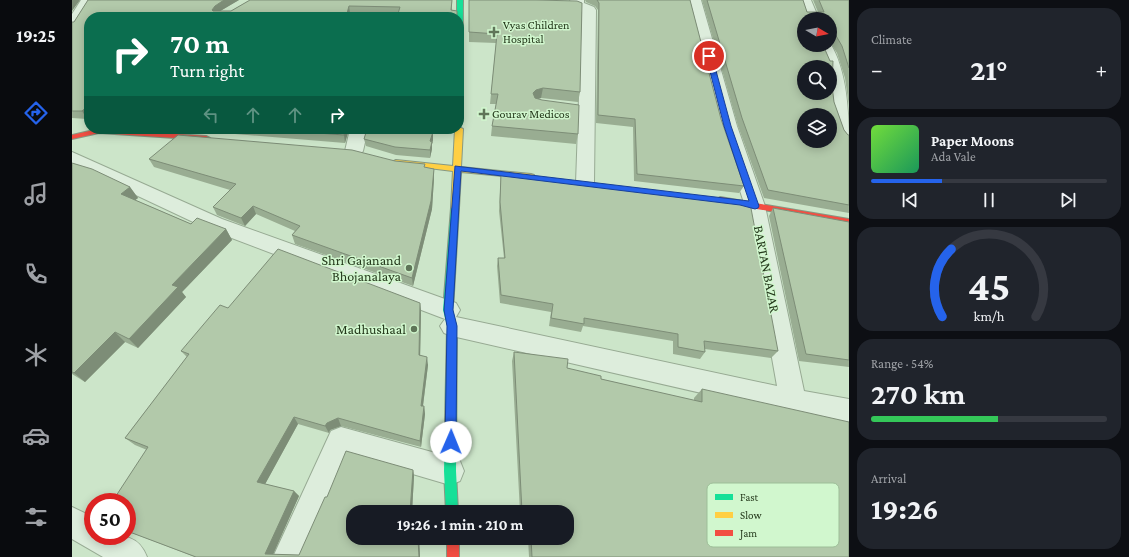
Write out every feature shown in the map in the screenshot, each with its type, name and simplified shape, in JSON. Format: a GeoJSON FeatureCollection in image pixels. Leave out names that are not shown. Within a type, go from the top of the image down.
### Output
{"type":"FeatureCollection","features":[{"type":"Feature","properties":{"kind":"main road"},"geometry":{"type":"LineString","coordinates":[[460,1],[460,12]]}},
{"type":"Feature","properties":{"kind":"main road"},"geometry":{"type":"LineString","coordinates":[[72,137],[84,134]]}},
{"type":"Feature","properties":{"kind":"main road"},"geometry":{"type":"LineString","coordinates":[[152,134],[213,139]]}},
{"type":"Feature","properties":{"kind":"main road"},"geometry":{"type":"LineString","coordinates":[[452,505],[450,471],[450,318],[459,134]]}},
{"type":"Feature","properties":{"kind":"main road"},"geometry":{"type":"LineString","coordinates":[[389,160],[538,178]]}},
{"type":"Feature","properties":{"kind":"main road"},"geometry":{"type":"LineString","coordinates":[[709,198],[849,222]]}},
{"type":"Feature","properties":{"kind":"main road"},"geometry":{"type":"LineString","coordinates":[[453,545],[454,557]]}},
{"type":"Feature","properties":{"kind":"street","name":"BARTAN BAZAR"},"geometry":{"type":"LineString","coordinates":[[694,0],[728,126],[755,206],[793,402]]}},
{"type":"Feature","properties":{"kind":"street"},"geometry":{"type":"LineString","coordinates":[[804,0],[809,12]]}},
{"type":"Feature","properties":{"kind":"street"},"geometry":{"type":"LineString","coordinates":[[72,2],[87,1]]}},
{"type":"Feature","properties":{"kind":"street"},"geometry":{"type":"LineString","coordinates":[[72,25],[87,1]]}},
{"type":"Feature","properties":{"kind":"street"},"geometry":{"type":"LineString","coordinates":[[460,1],[474,2]]}},
{"type":"Feature","properties":{"kind":"street"},"geometry":{"type":"LineString","coordinates":[[573,3],[589,10],[580,109],[585,183]]}},
{"type":"Feature","properties":{"kind":"street"},"geometry":{"type":"LineString","coordinates":[[837,66],[849,68]]}},
{"type":"Feature","properties":{"kind":"street"},"geometry":{"type":"LineString","coordinates":[[837,91],[840,109],[849,137]]}},
{"type":"Feature","properties":{"kind":"street"},"geometry":{"type":"LineString","coordinates":[[353,152],[358,134]]}},
{"type":"Feature","properties":{"kind":"street"},"geometry":{"type":"LineString","coordinates":[[72,158],[215,224],[450,318],[793,402],[849,411]]}},
{"type":"Feature","properties":{"kind":"street"},"geometry":{"type":"LineString","coordinates":[[288,557],[341,440],[450,471]]}},
{"type":"Feature","properties":{"kind":"street"},"geometry":{"type":"LineString","coordinates":[[72,522],[84,529]]}},
{"type":"Feature","properties":{"kind":"street"},"geometry":{"type":"LineString","coordinates":[[112,545],[132,557]]}},
{"type":"Feature","properties":{"kind":"building"},"geometry":{"type":"Polygon","coordinates":[[[88,0],[224,0],[212,10],[231,11],[250,0],[452,0],[451,10],[457,11],[398,12],[400,7],[349,6],[347,12],[84,12],[84,109],[82,111],[72,111],[72,22],[74,22],[88,0]]]}},
{"type":"Feature","properties":{"kind":"building"},"geometry":{"type":"Polygon","coordinates":[[[469,0],[577,1],[582,3],[580,92],[543,88],[536,90],[533,93],[535,98],[542,100],[579,105],[578,134],[492,126],[498,94],[491,94],[497,34],[469,32],[469,0]]]}},
{"type":"Feature","properties":{"kind":"building"},"geometry":{"type":"Polygon","coordinates":[[[597,0],[690,0],[721,119],[744,186],[637,174],[635,119],[598,115],[599,3],[597,0]]]}},
{"type":"Feature","properties":{"kind":"building"},"geometry":{"type":"Polygon","coordinates":[[[707,0],[803,0],[807,12],[797,12],[797,52],[826,52],[830,60],[797,60],[797,100],[834,100],[836,108],[797,108],[797,148],[837,148],[837,110],[844,130],[849,135],[849,205],[768,190],[742,118],[707,0]]]}},
{"type":"Feature","properties":{"kind":"building"},"geometry":{"type":"Polygon","coordinates":[[[819,0],[849,0],[849,68],[842,46],[837,37],[837,12],[824,12],[819,0]]]}},
{"type":"Feature","properties":{"kind":"building"},"geometry":{"type":"Polygon","coordinates":[[[366,134],[432,134],[430,141],[432,142],[430,150],[395,147],[364,139],[366,134]]]}},
{"type":"Feature","properties":{"kind":"building"},"geometry":{"type":"Polygon","coordinates":[[[178,135],[352,150],[395,161],[425,164],[424,167],[434,169],[431,201],[412,278],[292,235],[300,226],[253,206],[241,218],[213,207],[236,184],[149,159],[178,135]]]}},
{"type":"Feature","properties":{"kind":"building"},"geometry":{"type":"Polygon","coordinates":[[[72,163],[92,169],[130,187],[121,194],[191,224],[197,218],[226,229],[172,285],[178,287],[129,339],[115,332],[74,373],[72,372],[72,163]]]}},
{"type":"Feature","properties":{"kind":"building"},"geometry":{"type":"Polygon","coordinates":[[[501,173],[750,203],[778,351],[704,341],[705,352],[678,347],[678,334],[584,318],[584,324],[551,318],[553,304],[501,295],[498,258],[505,258],[500,202],[501,173]]]}},
{"type":"Feature","properties":{"kind":"building"},"geometry":{"type":"Polygon","coordinates":[[[773,208],[849,222],[849,360],[806,354],[773,208]]]}},
{"type":"Feature","properties":{"kind":"building"},"geometry":{"type":"Polygon","coordinates":[[[278,249],[420,303],[419,355],[427,357],[421,406],[424,406],[420,441],[338,418],[327,423],[325,426],[294,417],[257,482],[294,491],[265,554],[299,555],[325,497],[327,497],[346,451],[413,470],[410,505],[346,505],[346,545],[418,545],[419,557],[196,557],[136,534],[136,493],[118,493],[148,447],[125,438],[189,354],[181,351],[220,305],[228,308],[278,249]]]}},
{"type":"Feature","properties":{"kind":"building"},"geometry":{"type":"Polygon","coordinates":[[[514,352],[568,359],[567,368],[601,376],[601,379],[702,402],[702,389],[849,422],[849,557],[532,557],[531,545],[574,545],[574,505],[522,505],[514,352]]]}},
{"type":"Feature","properties":{"kind":"traffic: fast"},"geometry":{"type":"LineString","coordinates":[[460,0],[460,12]]}},
{"type":"Feature","properties":{"kind":"traffic: fast"},"geometry":{"type":"LineString","coordinates":[[452,505],[450,471],[452,326],[448,310],[455,208]]}},
{"type":"Feature","properties":{"kind":"traffic: slow"},"geometry":{"type":"LineString","coordinates":[[455,208],[459,134]]}},
{"type":"Feature","properties":{"kind":"traffic: slow"},"geometry":{"type":"LineString","coordinates":[[396,162],[531,177]]}},
{"type":"Feature","properties":{"kind":"traffic: jam"},"geometry":{"type":"LineString","coordinates":[[72,137],[86,134]]}},
{"type":"Feature","properties":{"kind":"traffic: jam"},"geometry":{"type":"LineString","coordinates":[[145,134],[206,138]]}},
{"type":"Feature","properties":{"kind":"traffic: jam"},"geometry":{"type":"LineString","coordinates":[[720,200],[849,222]]}},
{"type":"Feature","properties":{"kind":"traffic: jam"},"geometry":{"type":"LineString","coordinates":[[453,545],[453,557]]}},
{"type":"Feature","properties":{"kind":"place","name":"Vyas Children Hospital"},"geometry":{"type":"Point","coordinates":[494,32]}},
{"type":"Feature","properties":{"kind":"place","name":"Gourav Medicos"},"geometry":{"type":"Point","coordinates":[484,114]}},
{"type":"Feature","properties":{"kind":"place","name":"Shri Gajanand Bhojanalaya"},"geometry":{"type":"Point","coordinates":[409,268]}},
{"type":"Feature","properties":{"kind":"place","name":"Madhushaal"},"geometry":{"type":"Point","coordinates":[414,329]}},
{"type":"Feature","properties":{"kind":"route"},"geometry":{"type":"LineString","coordinates":[[451,442],[452,326],[448,310],[458,168],[740,202],[755,206],[728,126],[709,56]]}}]}
